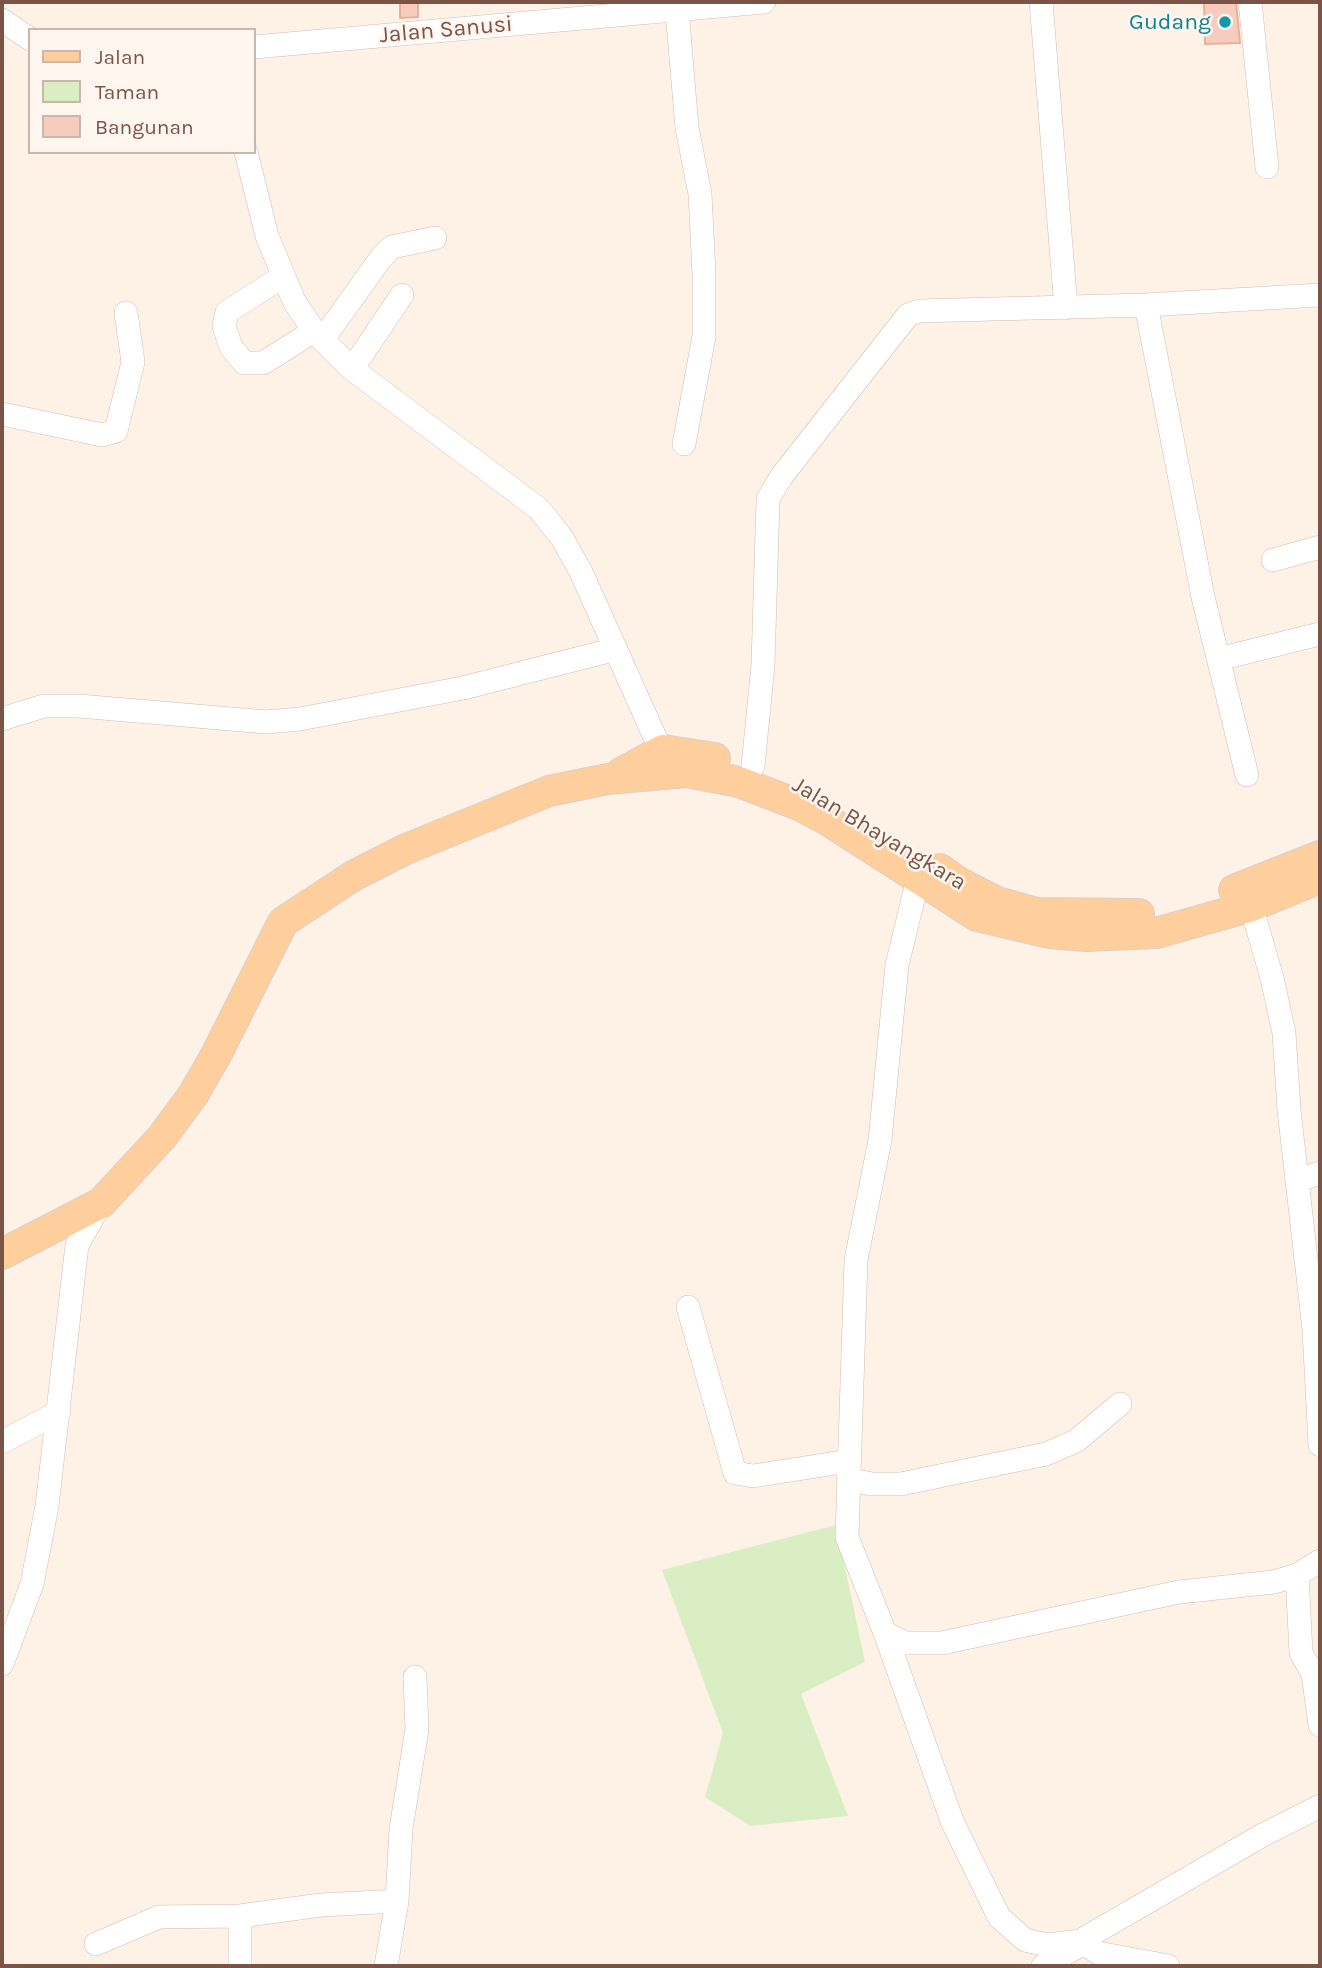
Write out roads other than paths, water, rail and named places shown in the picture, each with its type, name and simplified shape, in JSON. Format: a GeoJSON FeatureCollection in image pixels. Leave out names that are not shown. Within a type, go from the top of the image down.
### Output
{"type":"FeatureCollection","features":[{"type":"Feature","properties":{"kind":"main road","name":"Jalan Bhayangkara"},"geometry":{"type":"LineString","coordinates":[[666,762],[686,752],[753,766],[810,789],[923,857],[960,884],[997,902],[1035,913],[1152,913],[1248,896],[1320,878]]}},
{"type":"Feature","properties":{"kind":"main road","name":"Jalan Bhayangkara"},"geometry":{"type":"LineString","coordinates":[[666,762],[687,772],[719,777],[799,805],[976,916],[1010,926],[1073,935],[1156,933],[1248,896],[1320,856]]}},
{"type":"Feature","properties":{"kind":"main road"},"geometry":{"type":"LineString","coordinates":[[2,1254],[101,1203],[162,1136],[192,1095],[283,922],[353,876],[406,849],[549,791],[608,779],[666,762]]}},
{"type":"Feature","properties":{"kind":"street","name":"Jalan Sanusi"},"geometry":{"type":"LineString","coordinates":[[256,47],[764,2]]}},
{"type":"Feature","properties":{"kind":"street"},"geometry":{"type":"LineString","coordinates":[[1041,2],[1066,308]]}},
{"type":"Feature","properties":{"kind":"street"},"geometry":{"type":"LineString","coordinates":[[1250,2],[1267,167]]}},
{"type":"Feature","properties":{"kind":"street"},"geometry":{"type":"LineString","coordinates":[[677,9],[687,128],[700,194],[704,274],[704,335],[684,444]]}},
{"type":"Feature","properties":{"kind":"street"},"geometry":{"type":"LineString","coordinates":[[2,20],[28,38]]}},
{"type":"Feature","properties":{"kind":"street"},"geometry":{"type":"LineString","coordinates":[[246,154],[267,236],[282,277],[319,335],[352,369],[539,509],[562,538],[574,561],[666,762]]}},
{"type":"Feature","properties":{"kind":"street"},"geometry":{"type":"LineString","coordinates":[[282,277],[227,312],[224,326],[231,347],[244,363],[263,363],[319,335],[392,247],[435,238]]}},
{"type":"Feature","properties":{"kind":"street"},"geometry":{"type":"LineString","coordinates":[[352,369],[402,295]]}},
{"type":"Feature","properties":{"kind":"street"},"geometry":{"type":"LineString","coordinates":[[753,766],[763,666],[768,499],[781,477],[908,315],[919,311],[1146,305],[1320,295]]}},
{"type":"Feature","properties":{"kind":"street"},"geometry":{"type":"LineString","coordinates":[[1146,305],[1203,597],[1247,775]]}},
{"type":"Feature","properties":{"kind":"street"},"geometry":{"type":"LineString","coordinates":[[2,414],[102,435],[116,431],[133,362],[126,313]]}},
{"type":"Feature","properties":{"kind":"street"},"geometry":{"type":"LineString","coordinates":[[1273,560],[1320,547]]}},
{"type":"Feature","properties":{"kind":"street"},"geometry":{"type":"LineString","coordinates":[[1219,659],[1320,634]]}},
{"type":"Feature","properties":{"kind":"street"},"geometry":{"type":"LineString","coordinates":[[2,719],[44,706],[92,707],[266,722],[300,719],[463,688],[616,649]]}},
{"type":"Feature","properties":{"kind":"street"},"geometry":{"type":"LineString","coordinates":[[918,878],[897,965],[880,1140],[857,1251],[847,1537],[885,1633],[952,1821],[999,1917],[1014,1932],[1035,1943],[1168,1966]]}},
{"type":"Feature","properties":{"kind":"street"},"geometry":{"type":"LineString","coordinates":[[1248,896],[1284,1033],[1314,1329],[1320,1445]]}},
{"type":"Feature","properties":{"kind":"street"},"geometry":{"type":"LineString","coordinates":[[1298,1180],[1320,1173]]}},
{"type":"Feature","properties":{"kind":"street"},"geometry":{"type":"LineString","coordinates":[[2,1664],[32,1584],[47,1506],[77,1245],[101,1203]]}},
{"type":"Feature","properties":{"kind":"street"},"geometry":{"type":"LineString","coordinates":[[688,1307],[735,1473],[753,1476],[848,1470],[871,1484],[901,1483],[1046,1454],[1076,1441],[1120,1404]]}},
{"type":"Feature","properties":{"kind":"street"},"geometry":{"type":"LineString","coordinates":[[2,1442],[59,1412]]}},
{"type":"Feature","properties":{"kind":"street"},"geometry":{"type":"LineString","coordinates":[[885,1633],[905,1643],[942,1643],[1168,1594],[1252,1586],[1297,1575],[1320,1561]]}},
{"type":"Feature","properties":{"kind":"street"},"geometry":{"type":"LineString","coordinates":[[1297,1575],[1301,1653],[1313,1674],[1320,1725]]}},
{"type":"Feature","properties":{"kind":"street"},"geometry":{"type":"LineString","coordinates":[[386,1966],[397,1900],[401,1829],[417,1729],[415,1677]]}},
{"type":"Feature","properties":{"kind":"street"},"geometry":{"type":"LineString","coordinates":[[1042,1966],[1092,1951],[1261,1836],[1320,1806]]}},
{"type":"Feature","properties":{"kind":"street"},"geometry":{"type":"LineString","coordinates":[[96,1944],[159,1917],[240,1916],[321,1905],[397,1900]]}},
{"type":"Feature","properties":{"kind":"street"},"geometry":{"type":"LineString","coordinates":[[240,1916],[240,1966]]}},
{"type":"Feature","properties":{"kind":"place","name":"Gudang"},"geometry":{"type":"Point","coordinates":[1225,22]}}]}
